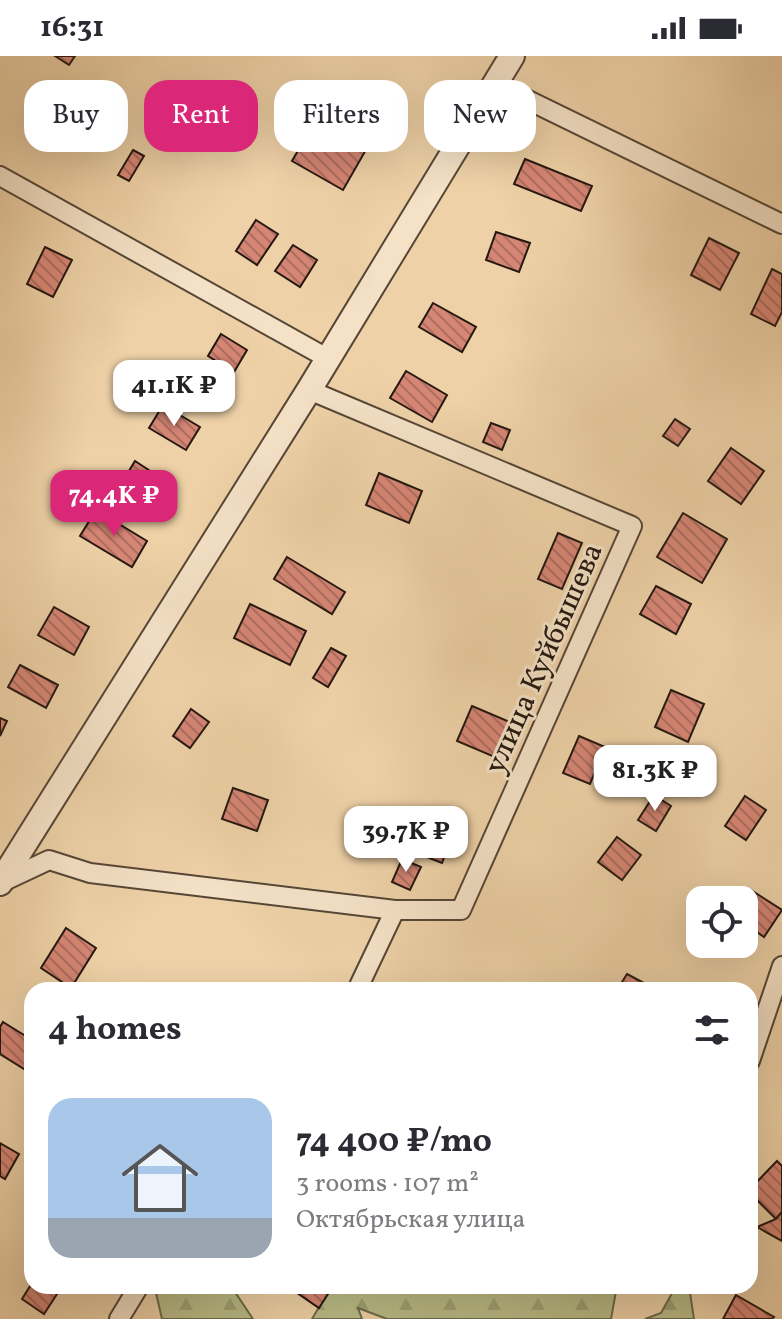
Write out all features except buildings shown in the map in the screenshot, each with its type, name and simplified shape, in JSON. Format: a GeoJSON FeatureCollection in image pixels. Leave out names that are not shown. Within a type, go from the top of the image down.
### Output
{"type":"FeatureCollection","features":[{"type":"Feature","properties":{"kind":"street"},"geometry":{"type":"LineString","coordinates":[[497,80],[512,56]]}},
{"type":"Feature","properties":{"kind":"street"},"geometry":{"type":"LineString","coordinates":[[536,104],[782,224]]}},
{"type":"Feature","properties":{"kind":"street"},"geometry":{"type":"LineString","coordinates":[[0,883],[309,390],[453,152]]}},
{"type":"Feature","properties":{"kind":"street"},"geometry":{"type":"LineString","coordinates":[[0,176],[327,358]]}},
{"type":"Feature","properties":{"kind":"street","name":"улица Куйбышева"},"geometry":{"type":"LineString","coordinates":[[0,883],[49,860],[90,873],[395,910],[461,910],[632,526],[309,390]]}},
{"type":"Feature","properties":{"kind":"street"},"geometry":{"type":"LineString","coordinates":[[361,982],[395,910]]}},
{"type":"Feature","properties":{"kind":"street"},"geometry":{"type":"LineString","coordinates":[[758,1037],[782,966]]}},
{"type":"Feature","properties":{"kind":"street"},"geometry":{"type":"LineString","coordinates":[[119,1319],[134,1294]]}},
{"type":"Feature","properties":{"kind":"green space"},"geometry":{"type":"Polygon","coordinates":[[[156,1294],[236,1294],[253,1319],[162,1319],[156,1294]]]}},
{"type":"Feature","properties":{"kind":"green space"},"geometry":{"type":"Polygon","coordinates":[[[326,1294],[616,1294],[611,1319],[387,1319],[358,1308],[362,1319],[312,1319],[326,1294]]]}},
{"type":"Feature","properties":{"kind":"green space"},"geometry":{"type":"Polygon","coordinates":[[[672,1294],[690,1294],[694,1319],[645,1319],[661,1313],[672,1294]]]}}]}
